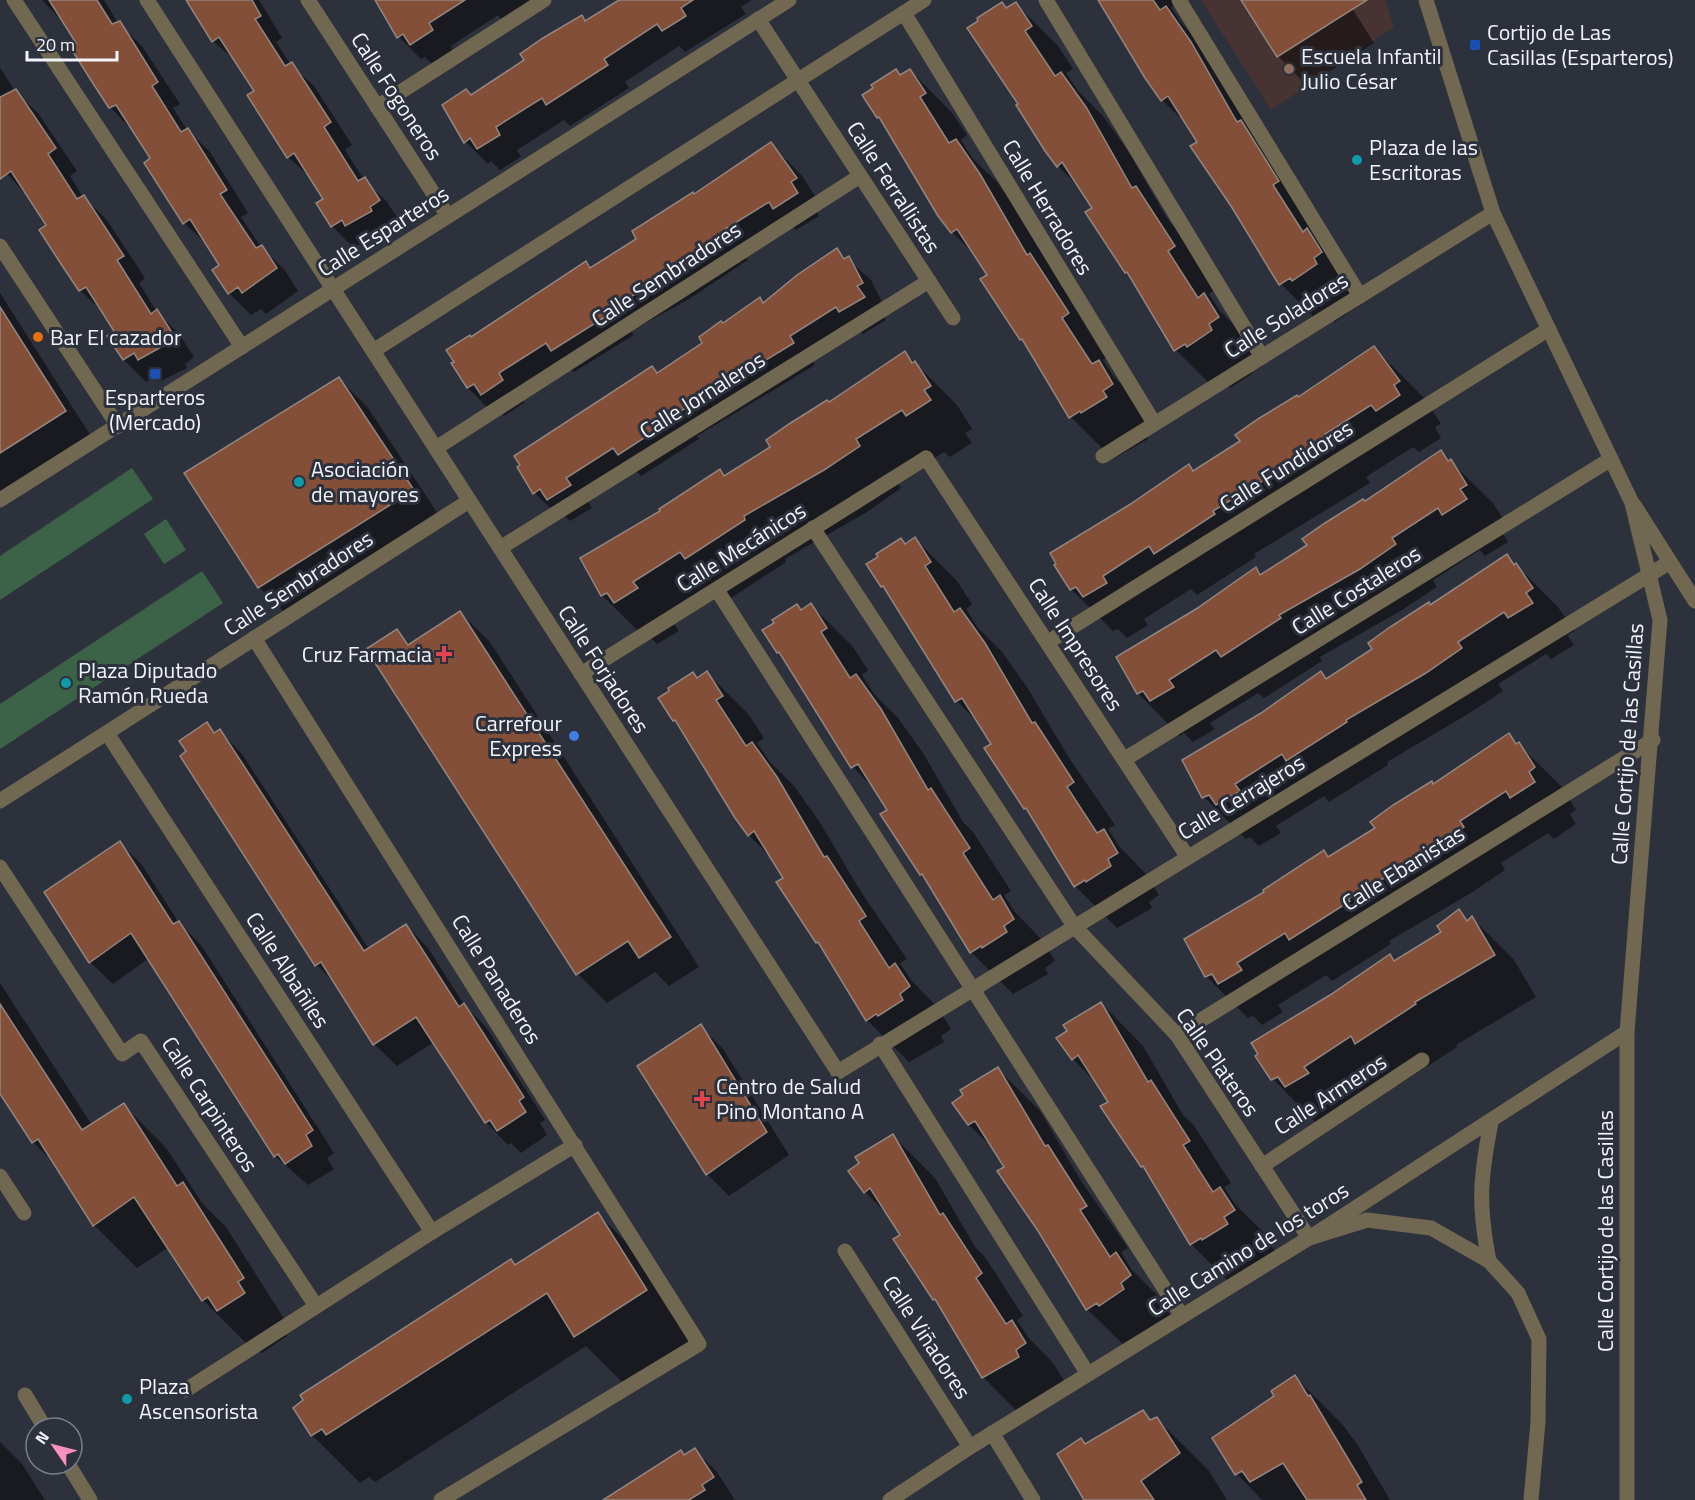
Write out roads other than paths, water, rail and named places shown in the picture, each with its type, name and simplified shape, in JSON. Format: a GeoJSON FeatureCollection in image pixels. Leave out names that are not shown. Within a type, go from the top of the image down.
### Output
{"type":"FeatureCollection","features":[{"type":"Feature","properties":{"kind":"street"},"geometry":{"type":"LineString","coordinates":[[14,0],[242,347]]}},
{"type":"Feature","properties":{"kind":"street","name":"Calle Forjadores"},"geometry":{"type":"LineString","coordinates":[[147,0],[838,1072]]}},
{"type":"Feature","properties":{"kind":"street"},"geometry":{"type":"LineString","coordinates":[[376,107],[544,0]]}},
{"type":"Feature","properties":{"kind":"street","name":"Calle Esparteros"},"geometry":{"type":"LineString","coordinates":[[0,500],[789,0]]}},
{"type":"Feature","properties":{"kind":"street"},"geometry":{"type":"LineString","coordinates":[[373,351],[924,0]]}},
{"type":"Feature","properties":{"kind":"street"},"geometry":{"type":"LineString","coordinates":[[1046,0],[1262,357]]}},
{"type":"Feature","properties":{"kind":"street"},"geometry":{"type":"LineString","coordinates":[[1179,0],[1360,296]]}},
{"type":"Feature","properties":{"kind":"street","name":"Calle Cortijo de las Casillas"},"geometry":{"type":"LineString","coordinates":[[1426,0],[1493,213],[1632,503],[1660,620],[1653,740],[1627,1032],[1627,1500]]}},
{"type":"Feature","properties":{"kind":"street","name":"Calle Fogoneros"},"geometry":{"type":"LineString","coordinates":[[311,1],[447,216]]}},
{"type":"Feature","properties":{"kind":"street","name":"Calle Herradores"},"geometry":{"type":"LineString","coordinates":[[904,13],[1154,423]]}},
{"type":"Feature","properties":{"kind":"street","name":"Calle Ferrallistas"},"geometry":{"type":"LineString","coordinates":[[758,20],[953,318]]}},
{"type":"Feature","properties":{"kind":"street","name":"Calle Sembradores"},"geometry":{"type":"LineString","coordinates":[[436,448],[860,176]]}},
{"type":"Feature","properties":{"kind":"street","name":"Calle Soladores"},"geometry":{"type":"LineString","coordinates":[[1103,456],[1493,213]]}},
{"type":"Feature","properties":{"kind":"street"},"geometry":{"type":"LineString","coordinates":[[0,246],[118,426]]}},
{"type":"Feature","properties":{"kind":"street","name":"Calle Jornaleros"},"geometry":{"type":"LineString","coordinates":[[500,548],[929,280]]}},
{"type":"Feature","properties":{"kind":"street","name":"Calle Fundidores"},"geometry":{"type":"LineString","coordinates":[[1048,642],[1549,329]]}},
{"type":"Feature","properties":{"kind":"street","name":"Calle Impresores"},"geometry":{"type":"LineString","coordinates":[[926,458],[1187,856]]}},
{"type":"Feature","properties":{"kind":"street","name":"Calle Mecánicos"},"geometry":{"type":"LineString","coordinates":[[581,674],[926,458]]}},
{"type":"Feature","properties":{"kind":"street","name":"Calle Costaleros"},"geometry":{"type":"LineString","coordinates":[[1125,759],[1611,459]]}},
{"type":"Feature","properties":{"kind":"street","name":"Calle Sembradores"},"geometry":{"type":"LineString","coordinates":[[0,801],[469,501]]}},
{"type":"Feature","properties":{"kind":"street"},"geometry":{"type":"LineString","coordinates":[[1632,503],[1695,601]]}},
{"type":"Feature","properties":{"kind":"street","name":"Calle Plateros"},"geometry":{"type":"LineString","coordinates":[[813,528],[1074,926],[1177,1035],[1309,1238]]}},
{"type":"Feature","properties":{"kind":"street","name":"Calle Cerrajeros"},"geometry":{"type":"LineString","coordinates":[[838,1072],[880,1044],[1670,562]]}},
{"type":"Feature","properties":{"kind":"street"},"geometry":{"type":"LineString","coordinates":[[717,590],[1182,1316]]}},
{"type":"Feature","properties":{"kind":"street","name":"Calle Panaderos"},"geometry":{"type":"LineString","coordinates":[[254,638],[699,1344],[441,1500]]}},
{"type":"Feature","properties":{"kind":"street","name":"Calle Albañiles"},"geometry":{"type":"LineString","coordinates":[[107,733],[432,1232]]}},
{"type":"Feature","properties":{"kind":"street","name":"Calle Ebanistas"},"geometry":{"type":"LineString","coordinates":[[1177,1035],[1653,740]]}},
{"type":"Feature","properties":{"kind":"street","name":"Calle Carpinteros"},"geometry":{"type":"LineString","coordinates":[[0,867],[122,1054],[141,1041],[316,1306]]}},
{"type":"Feature","properties":{"kind":"street","name":"Calle Camino de los toros"},"geometry":{"type":"LineString","coordinates":[[890,1500],[992,1433],[1309,1238],[1627,1032]]}},
{"type":"Feature","properties":{"kind":"street"},"geometry":{"type":"LineString","coordinates":[[880,1044],[1088,1374]]}},
{"type":"Feature","properties":{"kind":"street","name":"Calle Armeros"},"geometry":{"type":"LineString","coordinates":[[1262,1166],[1422,1060]]}},
{"type":"Feature","properties":{"kind":"street"},"geometry":{"type":"LineString","coordinates":[[1489,1261],[1482,1224],[1480,1196],[1491,1122]]}},
{"type":"Feature","properties":{"kind":"street"},"geometry":{"type":"LineString","coordinates":[[186,1390],[432,1232],[575,1145]]}},
{"type":"Feature","properties":{"kind":"street"},"geometry":{"type":"LineString","coordinates":[[0,1176],[24,1213]]}},
{"type":"Feature","properties":{"kind":"street"},"geometry":{"type":"LineString","coordinates":[[1309,1238],[1367,1220],[1431,1228],[1489,1261],[1518,1293],[1539,1339],[1538,1422],[1531,1500]]}},
{"type":"Feature","properties":{"kind":"street","name":"Calle Viñadores"},"geometry":{"type":"LineString","coordinates":[[845,1251],[970,1447]]}},
{"type":"Feature","properties":{"kind":"street"},"geometry":{"type":"LineString","coordinates":[[25,1395],[38,1416]]}},
{"type":"Feature","properties":{"kind":"street"},"geometry":{"type":"LineString","coordinates":[[992,1433],[1033,1500]]}},
{"type":"Feature","properties":{"kind":"street"},"geometry":{"type":"LineString","coordinates":[[75,1476],[90,1500]]}},
{"type":"Feature","properties":{"kind":"place","name":"Cortijo de Las Casillas (Esparteros)"},"geometry":{"type":"Point","coordinates":[1475,45]}},
{"type":"Feature","properties":{"kind":"place","name":"Escuela Infantil Julio César"},"geometry":{"type":"Point","coordinates":[1289,69]}},
{"type":"Feature","properties":{"kind":"place","name":"Plaza de las Escritoras"},"geometry":{"type":"Point","coordinates":[1357,160]}},
{"type":"Feature","properties":{"kind":"place","name":"Bar El cazador"},"geometry":{"type":"Point","coordinates":[38,337]}},
{"type":"Feature","properties":{"kind":"place","name":"Esparteros (Mercado)"},"geometry":{"type":"Point","coordinates":[155,374]}},
{"type":"Feature","properties":{"kind":"place","name":"Asociación de mayores"},"geometry":{"type":"Point","coordinates":[299,482]}},
{"type":"Feature","properties":{"kind":"place","name":"Cruz Farmacia"},"geometry":{"type":"Point","coordinates":[444,654]}},
{"type":"Feature","properties":{"kind":"place","name":"Plaza Diputado Ramón Rueda"},"geometry":{"type":"Point","coordinates":[66,683]}},
{"type":"Feature","properties":{"kind":"place","name":"Carrefour Express"},"geometry":{"type":"Point","coordinates":[574,736]}},
{"type":"Feature","properties":{"kind":"place","name":"Centro de Salud Pino Montano A"},"geometry":{"type":"Point","coordinates":[702,1099]}},
{"type":"Feature","properties":{"kind":"place","name":"Plaza Ascensorista"},"geometry":{"type":"Point","coordinates":[127,1399]}}]}
